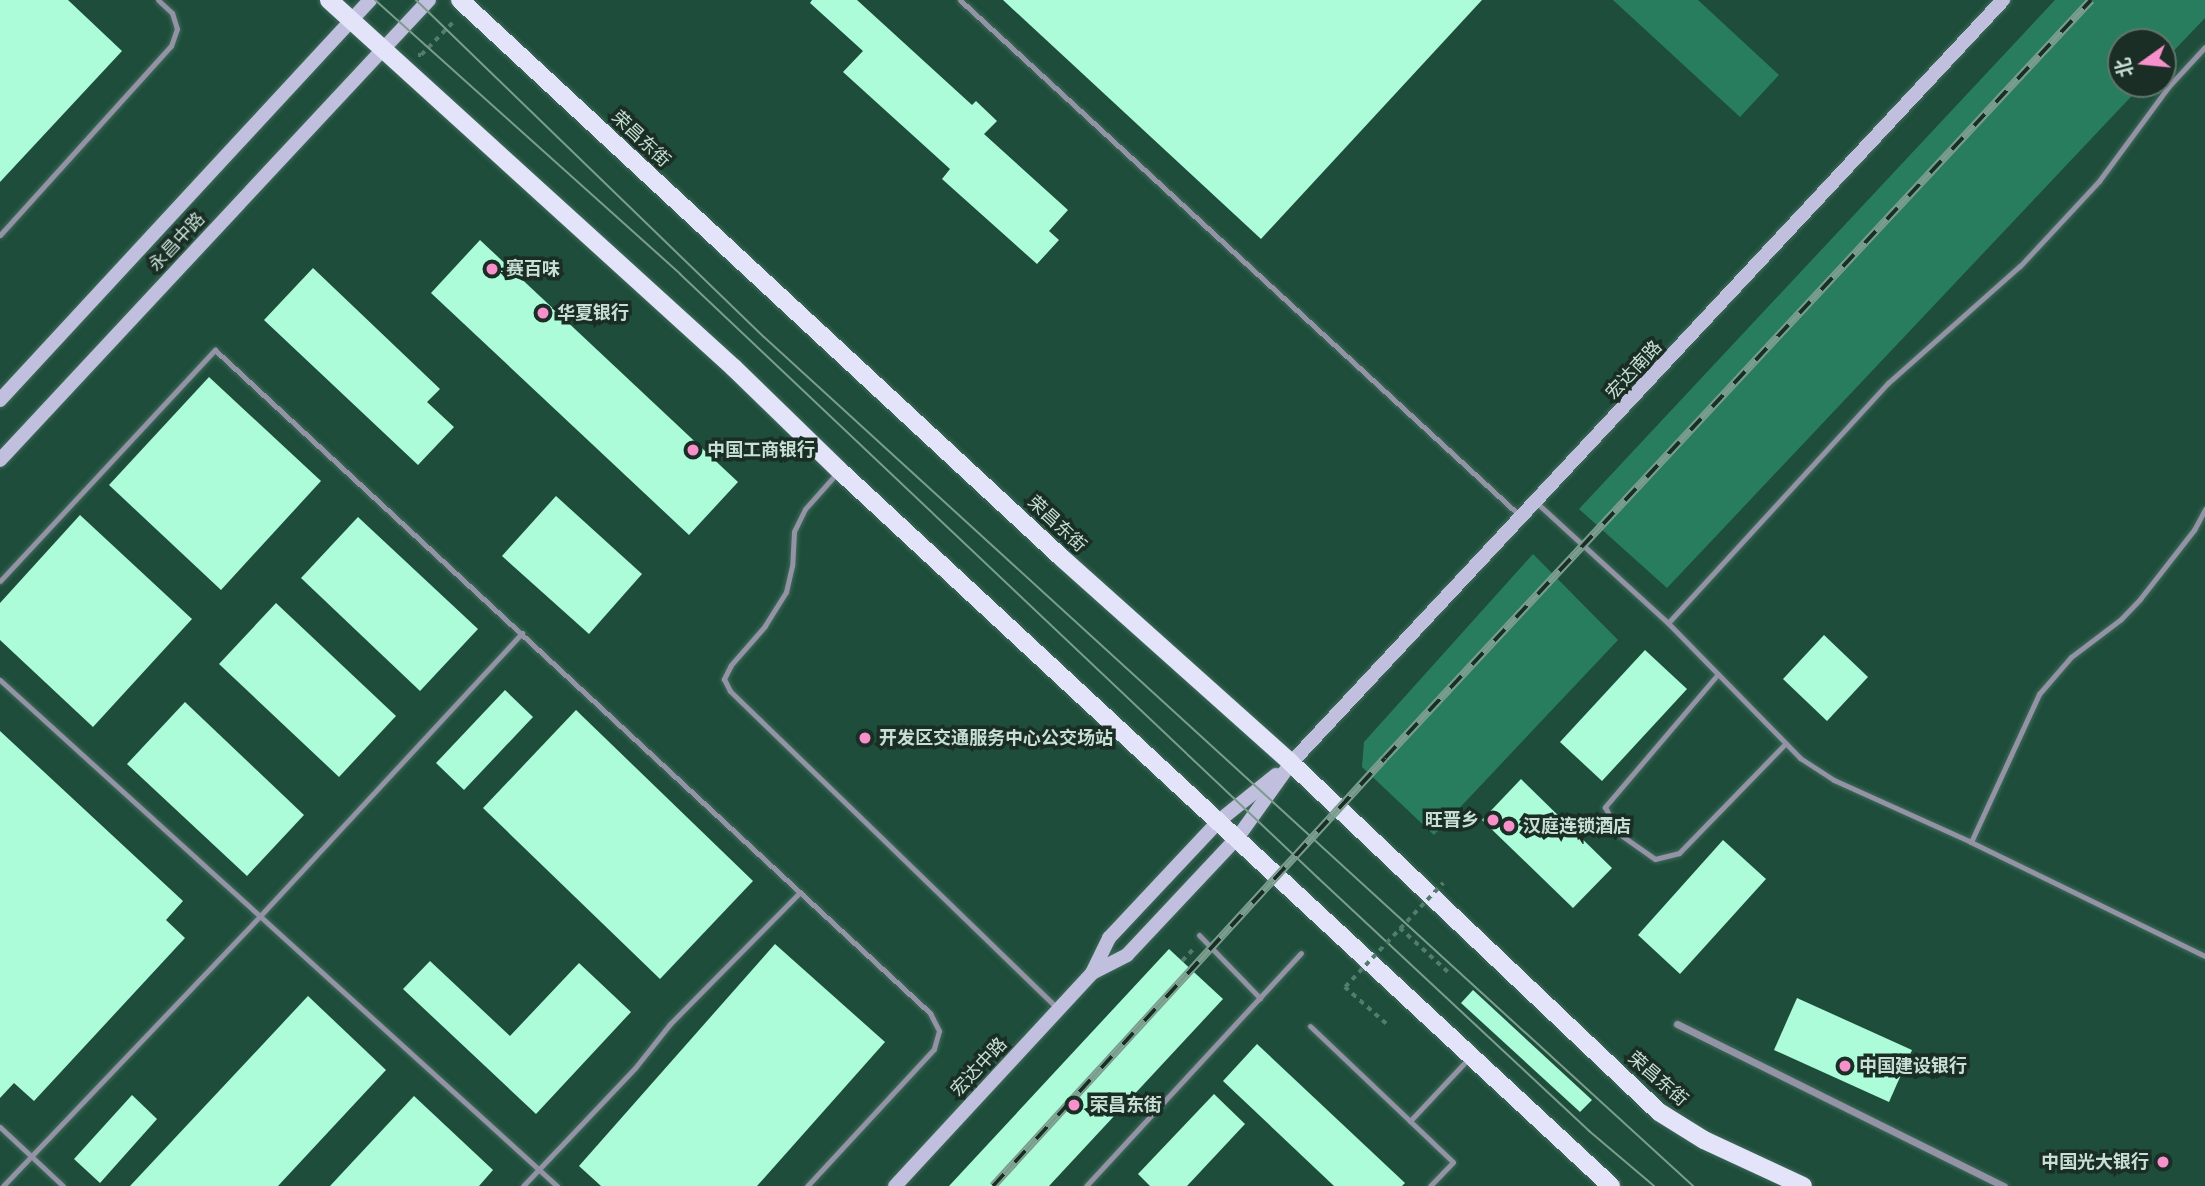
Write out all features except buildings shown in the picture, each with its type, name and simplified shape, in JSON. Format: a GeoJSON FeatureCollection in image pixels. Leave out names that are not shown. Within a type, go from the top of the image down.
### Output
{"type":"FeatureCollection","features":[{"type":"Feature","properties":{"kind":"main road"},"geometry":{"type":"LineString","coordinates":[[330,0],[381,50],[734,368],[839,470],[1220,820],[1611,1186]]}},
{"type":"Feature","properties":{"kind":"main road","name":"荣昌东街"},"geometry":{"type":"LineString","coordinates":[[464,3],[1062,558],[1291,763],[1659,1112],[1704,1140],[1803,1186]]}},
{"type":"Feature","properties":{"kind":"street","name":"永昌中路"},"geometry":{"type":"LineString","coordinates":[[0,400],[370,0]]}},
{"type":"Feature","properties":{"kind":"street","name":"永昌中路"},"geometry":{"type":"LineString","coordinates":[[0,460],[429,0]]}},
{"type":"Feature","properties":{"kind":"street","name":"宏达南路"},"geometry":{"type":"LineString","coordinates":[[1291,763],[1537,503],[2003,0]]}},
{"type":"Feature","properties":{"kind":"street","name":"宏达中路"},"geometry":{"type":"LineString","coordinates":[[895,1186],[1092,973],[1109,939],[1220,820],[1291,763]]}},
{"type":"Feature","properties":{"kind":"street","name":"宏达中路"},"geometry":{"type":"LineString","coordinates":[[1092,973],[1127,956],[1238,837],[1291,763]]}},
{"type":"Feature","properties":{"kind":"street"},"geometry":{"type":"LineString","coordinates":[[1677,1024],[2004,1186]]}},
{"type":"Feature","properties":{"kind":"lane"},"geometry":{"type":"LineString","coordinates":[[0,235],[172,46],[177,29],[172,13],[158,0]]}},
{"type":"Feature","properties":{"kind":"lane"},"geometry":{"type":"LineString","coordinates":[[960,0],[1522,518]]}},
{"type":"Feature","properties":{"kind":"lane"},"geometry":{"type":"LineString","coordinates":[[1668,623],[1888,383],[2020,266],[2091,191],[2169,86],[2205,47]]}},
{"type":"Feature","properties":{"kind":"lane"},"geometry":{"type":"LineString","coordinates":[[0,581],[215,350],[930,1013],[939,1031],[934,1049],[807,1186]]}},
{"type":"Feature","properties":{"kind":"lane"},"geometry":{"type":"LineString","coordinates":[[839,470],[805,509],[794,533],[792,566],[786,592],[765,626],[731,665],[724,679],[730,691],[1058,1010]]}},
{"type":"Feature","properties":{"kind":"lane"},"geometry":{"type":"LineString","coordinates":[[1537,503],[1668,623],[1800,758],[1834,780],[1971,842],[2205,956]]}},
{"type":"Feature","properties":{"kind":"lane"},"geometry":{"type":"LineString","coordinates":[[1971,842],[2039,694],[2071,657],[2121,619],[2140,599],[2194,530],[2205,509]]}},
{"type":"Feature","properties":{"kind":"lane"},"geometry":{"type":"LineString","coordinates":[[3,1186],[260,916],[522,633]]}},
{"type":"Feature","properties":{"kind":"lane"},"geometry":{"type":"LineString","coordinates":[[1718,674],[1605,807],[1618,833],[1655,859],[1679,853],[1786,743]]}},
{"type":"Feature","properties":{"kind":"lane"},"geometry":{"type":"LineString","coordinates":[[0,680],[557,1186]]}},
{"type":"Feature","properties":{"kind":"lane"},"geometry":{"type":"LineString","coordinates":[[523,1186],[635,1068],[670,1024],[800,892]]}},
{"type":"Feature","properties":{"kind":"lane"},"geometry":{"type":"LineString","coordinates":[[1200,937],[1260,998]]}},
{"type":"Feature","properties":{"kind":"lane"},"geometry":{"type":"LineString","coordinates":[[1086,1186],[1301,953]]}},
{"type":"Feature","properties":{"kind":"lane"},"geometry":{"type":"LineString","coordinates":[[1310,1026],[1453,1162],[1430,1186]]}},
{"type":"Feature","properties":{"kind":"lane"},"geometry":{"type":"LineString","coordinates":[[1410,1121],[1472,1056]]}},
{"type":"Feature","properties":{"kind":"lane"},"geometry":{"type":"LineString","coordinates":[[0,1127],[63,1186]]}},
{"type":"Feature","properties":{"kind":"path"},"geometry":{"type":"LineString","coordinates":[[381,50],[421,55],[464,3]]}},
{"type":"Feature","properties":{"kind":"path"},"geometry":{"type":"LineString","coordinates":[[1389,1026],[1345,986],[1443,883]]}},
{"type":"Feature","properties":{"kind":"path"},"geometry":{"type":"LineString","coordinates":[[1400,928],[1448,972]]}},
{"type":"Feature","properties":{"kind":"path"},"geometry":{"type":"LineString","coordinates":[[1182,961],[1200,937]]}},
{"type":"Feature","properties":{"kind":"green space"},"geometry":{"type":"Polygon","coordinates":[[[1613,0],[1698,0],[1779,75],[1740,117],[1613,0]]]}},
{"type":"Feature","properties":{"kind":"green space"},"geometry":{"type":"Polygon","coordinates":[[[2055,0],[2205,0],[2205,18],[2177,47],[2177,28],[2107,28],[2107,98],[2130,98],[1667,588],[1579,509],[2055,0]]]}},
{"type":"Feature","properties":{"kind":"green space"},"geometry":{"type":"Polygon","coordinates":[[[1533,554],[1618,640],[1434,835],[1362,767],[1364,742],[1533,554]]]}},
{"type":"Feature","properties":{"kind":"tram line"},"geometry":{"type":"LineString","coordinates":[[375,0],[680,274],[1318,878],[1589,1131],[1654,1186]]}},
{"type":"Feature","properties":{"kind":"tram line"},"geometry":{"type":"LineString","coordinates":[[416,0],[764,337],[1693,1186]]}},
{"type":"Feature","properties":{"kind":"railway"},"geometry":{"type":"LineString","coordinates":[[993,1186],[1385,758],[2091,0]]}},
{"type":"Feature","properties":{"kind":"place","name":"赛百味"},"geometry":{"type":"Point","coordinates":[492,269]}},
{"type":"Feature","properties":{"kind":"place","name":"华夏银行"},"geometry":{"type":"Point","coordinates":[543,313]}},
{"type":"Feature","properties":{"kind":"place","name":"中国工商银行"},"geometry":{"type":"Point","coordinates":[693,450]}},
{"type":"Feature","properties":{"kind":"place","name":"开发区交通服务中心公交场站"},"geometry":{"type":"Point","coordinates":[865,738]}},
{"type":"Feature","properties":{"kind":"place","name":"旺晋乡"},"geometry":{"type":"Point","coordinates":[1493,820]}},
{"type":"Feature","properties":{"kind":"place","name":"汉庭连锁酒店"},"geometry":{"type":"Point","coordinates":[1509,826]}},
{"type":"Feature","properties":{"kind":"place","name":"中国建设银行"},"geometry":{"type":"Point","coordinates":[1845,1066]}},
{"type":"Feature","properties":{"kind":"place","name":"荣昌东街"},"geometry":{"type":"Point","coordinates":[1074,1105]}},
{"type":"Feature","properties":{"kind":"place","name":"中国光大银行"},"geometry":{"type":"Point","coordinates":[2163,1162]}}]}
